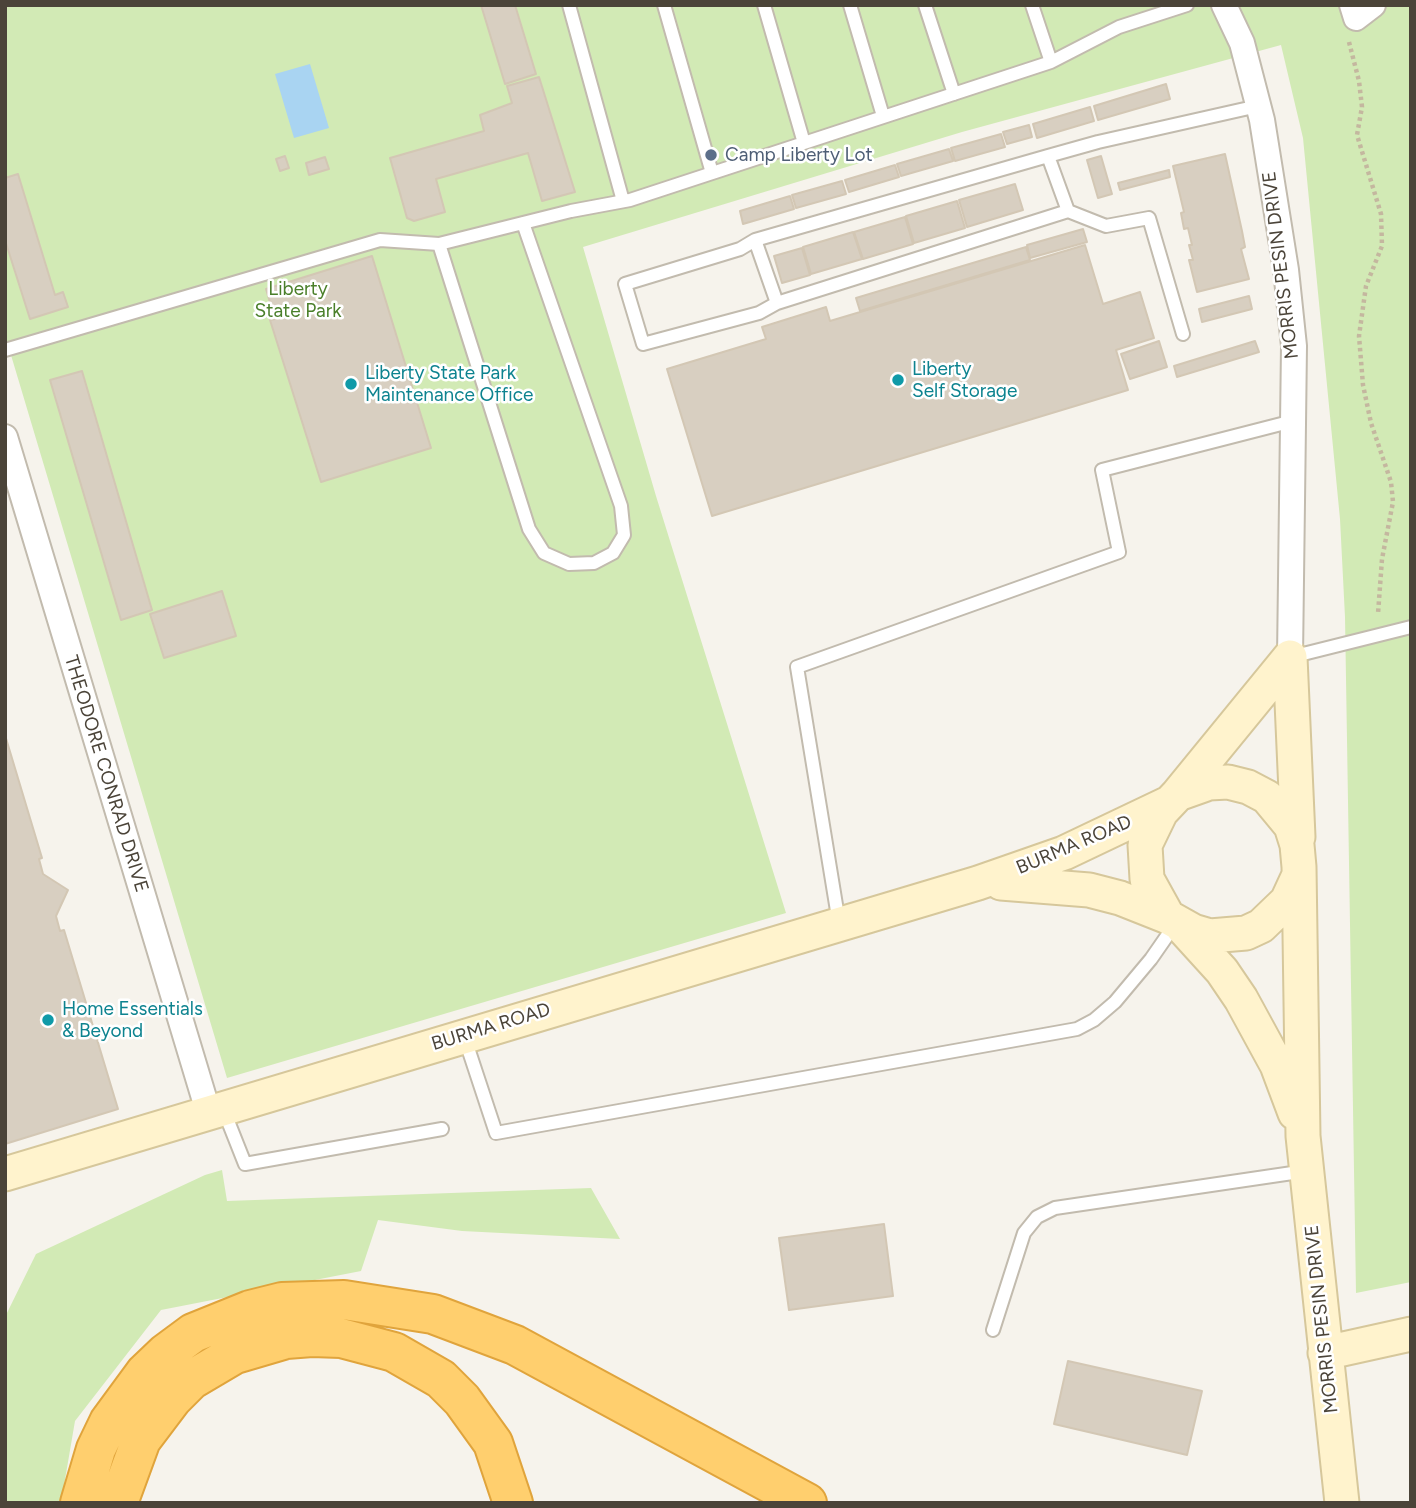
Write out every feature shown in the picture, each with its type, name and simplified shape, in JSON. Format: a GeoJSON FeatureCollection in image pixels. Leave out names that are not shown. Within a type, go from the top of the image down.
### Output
{"type":"FeatureCollection","features":[{"type":"Feature","properties":{"kind":"highway"},"geometry":{"type":"LineString","coordinates":[[80,1503],[96,1450],[109,1422],[145,1373],[166,1353],[193,1333],[250,1310],[282,1302],[344,1300],[433,1314],[515,1345],[807,1503]]}},
{"type":"Feature","properties":{"kind":"highway"},"geometry":{"type":"LineString","coordinates":[[118,1503],[141,1440],[172,1399],[191,1380],[235,1354],[286,1339],[312,1337],[341,1338],[394,1352],[441,1379],[462,1400],[493,1443],[513,1503]]}},
{"type":"Feature","properties":{"kind":"street","name":"MORRIS PESIN DRIVE"},"geometry":{"type":"LineString","coordinates":[[1224,5],[1242,43],[1258,106],[1286,270],[1294,346],[1290,657],[1299,871],[1303,1136],[1342,1503]]}},
{"type":"Feature","properties":{"kind":"street","name":"THEODORE CONRAD DRIVE"},"geometry":{"type":"LineString","coordinates":[[5,437],[215,1109]]}},
{"type":"Feature","properties":{"kind":"street"},"geometry":{"type":"LineString","coordinates":[[1173,799],[1209,783],[1228,782],[1248,787],[1267,797],[1291,826],[1297,845],[1299,871],[1287,901],[1274,916],[1246,933],[1210,936],[1175,922],[1153,895],[1144,862],[1150,829],[1173,799],[1290,657]]}},
{"type":"Feature","properties":{"kind":"street","name":"BURMA ROAD"},"geometry":{"type":"LineString","coordinates":[[5,1174],[215,1109],[978,883],[1064,853],[1173,799]]}},
{"type":"Feature","properties":{"kind":"street","name":"BURMA ROAD"},"geometry":{"type":"LineString","coordinates":[[978,883],[1020,883],[1089,890],[1119,898],[1175,922]]}},
{"type":"Feature","properties":{"kind":"street","name":"MORRIS PESIN DRIVE"},"geometry":{"type":"LineString","coordinates":[[1175,922],[1222,971],[1259,1030],[1286,1088],[1303,1136]]}},
{"type":"Feature","properties":{"kind":"street"},"geometry":{"type":"LineString","coordinates":[[1325,1353],[1408,1334]]}},
{"type":"Feature","properties":{"kind":"lane"},"geometry":{"type":"LineString","coordinates":[[569,5],[623,201]]}},
{"type":"Feature","properties":{"kind":"lane"},"geometry":{"type":"LineString","coordinates":[[664,5],[712,173]]}},
{"type":"Feature","properties":{"kind":"lane"},"geometry":{"type":"LineString","coordinates":[[764,5],[804,143]]}},
{"type":"Feature","properties":{"kind":"lane"},"geometry":{"type":"LineString","coordinates":[[850,5],[883,116]]}},
{"type":"Feature","properties":{"kind":"lane"},"geometry":{"type":"LineString","coordinates":[[925,5],[954,94]]}},
{"type":"Feature","properties":{"kind":"lane"},"geometry":{"type":"LineString","coordinates":[[1032,5],[1051,62]]}},
{"type":"Feature","properties":{"kind":"lane"},"geometry":{"type":"LineString","coordinates":[[5,350],[380,240],[439,244],[623,201],[1051,62],[1119,27],[1187,5]]}},
{"type":"Feature","properties":{"kind":"lane"},"geometry":{"type":"LineString","coordinates":[[1183,334],[1149,218],[1107,226],[1069,211],[777,303],[759,313],[643,344],[625,284],[740,249],[755,240],[1048,156],[1258,106]]}},
{"type":"Feature","properties":{"kind":"lane"},"geometry":{"type":"LineString","coordinates":[[1048,156],[1069,211]]}},
{"type":"Feature","properties":{"kind":"lane"},"geometry":{"type":"LineString","coordinates":[[439,244],[529,529],[544,553],[569,564],[594,563],[614,553],[624,535],[621,506],[523,223]]}},
{"type":"Feature","properties":{"kind":"lane"},"geometry":{"type":"LineString","coordinates":[[755,240],[777,303]]}},
{"type":"Feature","properties":{"kind":"lane"},"geometry":{"type":"LineString","coordinates":[[839,924],[797,667],[1119,552],[1102,470],[1293,421]]}},
{"type":"Feature","properties":{"kind":"lane"},"geometry":{"type":"LineString","coordinates":[[1290,657],[1411,627]]}},
{"type":"Feature","properties":{"kind":"lane"},"geometry":{"type":"LineString","coordinates":[[464,1035],[496,1133],[1077,1029],[1094,1020],[1115,1002],[1152,959],[1175,922]]}},
{"type":"Feature","properties":{"kind":"lane"},"geometry":{"type":"LineString","coordinates":[[215,1109],[245,1164],[442,1129]]}},
{"type":"Feature","properties":{"kind":"lane"},"geometry":{"type":"LineString","coordinates":[[993,1329],[1024,1233],[1037,1217],[1055,1208],[1307,1171]]}},
{"type":"Feature","properties":{"kind":"path"},"geometry":{"type":"LineString","coordinates":[[1360,10],[1349,49],[1359,81],[1362,107],[1357,135],[1381,214],[1382,246],[1366,286],[1359,336],[1363,385],[1371,423],[1391,482],[1393,502],[1382,559],[1378,614]]}},
{"type":"Feature","properties":{"kind":"green space","name":"Liberty State Park"},"geometry":{"type":"Polygon","coordinates":[[[5,5],[1411,5],[1411,1282],[1356,1293],[1345,617],[1340,519],[1303,138],[1281,45],[962,132],[583,247],[656,496],[786,913],[227,1078],[5,335],[5,5]]]}},
{"type":"Feature","properties":{"kind":"green space"},"geometry":{"type":"Polygon","coordinates":[[[222,1170],[227,1201],[591,1188],[620,1239],[462,1231],[378,1220],[361,1271],[161,1310],[75,1421],[61,1503],[5,1503],[5,1317],[36,1254],[205,1175],[222,1170]]]}},
{"type":"Feature","properties":{"kind":"water"},"geometry":{"type":"Polygon","coordinates":[[[310,64],[329,128],[294,138],[275,74],[310,64]]]}},
{"type":"Feature","properties":{"kind":"building"},"geometry":{"type":"Polygon","coordinates":[[[481,5],[515,5],[536,74],[505,84],[481,5]]]}},
{"type":"Feature","properties":{"kind":"building"},"geometry":{"type":"Polygon","coordinates":[[[539,77],[575,192],[542,201],[528,153],[436,179],[445,212],[414,221],[407,218],[390,158],[484,131],[480,115],[512,103],[507,86],[539,77]]]}},
{"type":"Feature","properties":{"kind":"building"},"geometry":{"type":"Polygon","coordinates":[[[1166,84],[1170,99],[1098,120],[1094,106],[1166,84]]]}},
{"type":"Feature","properties":{"kind":"building"},"geometry":{"type":"Polygon","coordinates":[[[1090,107],[1094,121],[1037,138],[1033,124],[1090,107]]]}},
{"type":"Feature","properties":{"kind":"building"},"geometry":{"type":"Polygon","coordinates":[[[1029,125],[1032,137],[1007,144],[1003,132],[1029,125]]]}},
{"type":"Feature","properties":{"kind":"building"},"geometry":{"type":"Polygon","coordinates":[[[1001,134],[1005,147],[955,161],[951,148],[1001,134]]]}},
{"type":"Feature","properties":{"kind":"building"},"geometry":{"type":"Polygon","coordinates":[[[949,149],[953,161],[901,176],[897,164],[949,149]]]}},
{"type":"Feature","properties":{"kind":"building"},"geometry":{"type":"Polygon","coordinates":[[[1225,154],[1245,247],[1241,249],[1249,279],[1197,292],[1189,260],[1193,260],[1189,245],[1192,245],[1188,228],[1184,229],[1181,213],[1184,212],[1173,166],[1225,154]]]}},
{"type":"Feature","properties":{"kind":"building"},"geometry":{"type":"Polygon","coordinates":[[[285,156],[289,168],[280,171],[276,159],[285,156]]]}},
{"type":"Feature","properties":{"kind":"building"},"geometry":{"type":"Polygon","coordinates":[[[1101,156],[1112,194],[1098,198],[1087,160],[1101,156]]]}},
{"type":"Feature","properties":{"kind":"building"},"geometry":{"type":"Polygon","coordinates":[[[325,157],[329,169],[309,175],[306,163],[325,157]]]}},
{"type":"Feature","properties":{"kind":"building"},"geometry":{"type":"Polygon","coordinates":[[[895,165],[899,177],[849,192],[845,180],[895,165]]]}},
{"type":"Feature","properties":{"kind":"building"},"geometry":{"type":"Polygon","coordinates":[[[1169,170],[1170,177],[1120,190],[1118,183],[1169,170]]]}},
{"type":"Feature","properties":{"kind":"building"},"geometry":{"type":"Polygon","coordinates":[[[18,174],[55,295],[63,292],[68,307],[30,319],[5,240],[5,178],[18,174]]]}},
{"type":"Feature","properties":{"kind":"building"},"geometry":{"type":"Polygon","coordinates":[[[842,181],[846,194],[796,208],[792,195],[842,181]]]}},
{"type":"Feature","properties":{"kind":"building"},"geometry":{"type":"Polygon","coordinates":[[[1015,184],[1023,210],[967,227],[959,200],[1015,184]]]}},
{"type":"Feature","properties":{"kind":"building"},"geometry":{"type":"Polygon","coordinates":[[[790,196],[794,209],[743,224],[740,211],[790,196]]]}},
{"type":"Feature","properties":{"kind":"building"},"geometry":{"type":"Polygon","coordinates":[[[957,201],[965,228],[914,243],[906,216],[957,201]]]}},
{"type":"Feature","properties":{"kind":"building"},"geometry":{"type":"Polygon","coordinates":[[[905,217],[913,244],[863,259],[854,232],[905,217]]]}},
{"type":"Feature","properties":{"kind":"building"},"geometry":{"type":"Polygon","coordinates":[[[1083,229],[1087,242],[1030,258],[1027,245],[1083,229]]]}},
{"type":"Feature","properties":{"kind":"building"},"geometry":{"type":"Polygon","coordinates":[[[853,232],[862,259],[811,274],[803,247],[853,232]]]}},
{"type":"Feature","properties":{"kind":"building","name":"Liberty Self Storage"},"geometry":{"type":"Polygon","coordinates":[[[1085,245],[1103,304],[1140,292],[1154,338],[1116,350],[1128,390],[712,516],[667,369],[766,339],[762,327],[826,307],[830,321],[1085,245]]]}},
{"type":"Feature","properties":{"kind":"building"},"geometry":{"type":"Polygon","coordinates":[[[1026,247],[1030,260],[860,311],[856,298],[1026,247]]]}},
{"type":"Feature","properties":{"kind":"building"},"geometry":{"type":"Polygon","coordinates":[[[802,248],[810,275],[782,283],[774,256],[802,248]]]}},
{"type":"Feature","properties":{"kind":"building","name":"Liberty State Park Maintenance Office"},"geometry":{"type":"Polygon","coordinates":[[[372,256],[431,448],[321,482],[270,320],[275,319],[266,289],[372,256]]]}},
{"type":"Feature","properties":{"kind":"building"},"geometry":{"type":"Polygon","coordinates":[[[1249,296],[1252,309],[1202,322],[1199,309],[1249,296]]]}},
{"type":"Feature","properties":{"kind":"building"},"geometry":{"type":"Polygon","coordinates":[[[1159,341],[1167,367],[1130,379],[1121,354],[1159,341]]]}},
{"type":"Feature","properties":{"kind":"building"},"geometry":{"type":"Polygon","coordinates":[[[1255,341],[1259,352],[1177,377],[1174,366],[1255,341]]]}},
{"type":"Feature","properties":{"kind":"building"},"geometry":{"type":"Polygon","coordinates":[[[82,371],[152,610],[121,620],[50,380],[82,371]]]}},
{"type":"Feature","properties":{"kind":"building"},"geometry":{"type":"Polygon","coordinates":[[[222,591],[236,636],[164,658],[150,614],[222,591]]]}},
{"type":"Feature","properties":{"kind":"building","name":"Home Essentials & Beyond"},"geometry":{"type":"Polygon","coordinates":[[[5,735],[42,858],[39,859],[43,874],[68,890],[56,916],[60,931],[64,930],[118,1109],[5,1144],[5,735]]]}},
{"type":"Feature","properties":{"kind":"building"},"geometry":{"type":"Polygon","coordinates":[[[884,1224],[893,1296],[789,1310],[779,1238],[884,1224]]]}},
{"type":"Feature","properties":{"kind":"building"},"geometry":{"type":"Polygon","coordinates":[[[1068,1361],[1202,1391],[1187,1455],[1054,1424],[1068,1361]]]}},
{"type":"Feature","properties":{"kind":"place","name":"Camp Liberty Lot"},"geometry":{"type":"Point","coordinates":[711,155]}},
{"type":"Feature","properties":{"kind":"place","name":"Liberty Self Storage"},"geometry":{"type":"Point","coordinates":[898,380]}},
{"type":"Feature","properties":{"kind":"place","name":"Liberty State Park Maintenance Office"},"geometry":{"type":"Point","coordinates":[351,384]}},
{"type":"Feature","properties":{"kind":"place","name":"Home Essentials & Beyond"},"geometry":{"type":"Point","coordinates":[48,1020]}}]}
